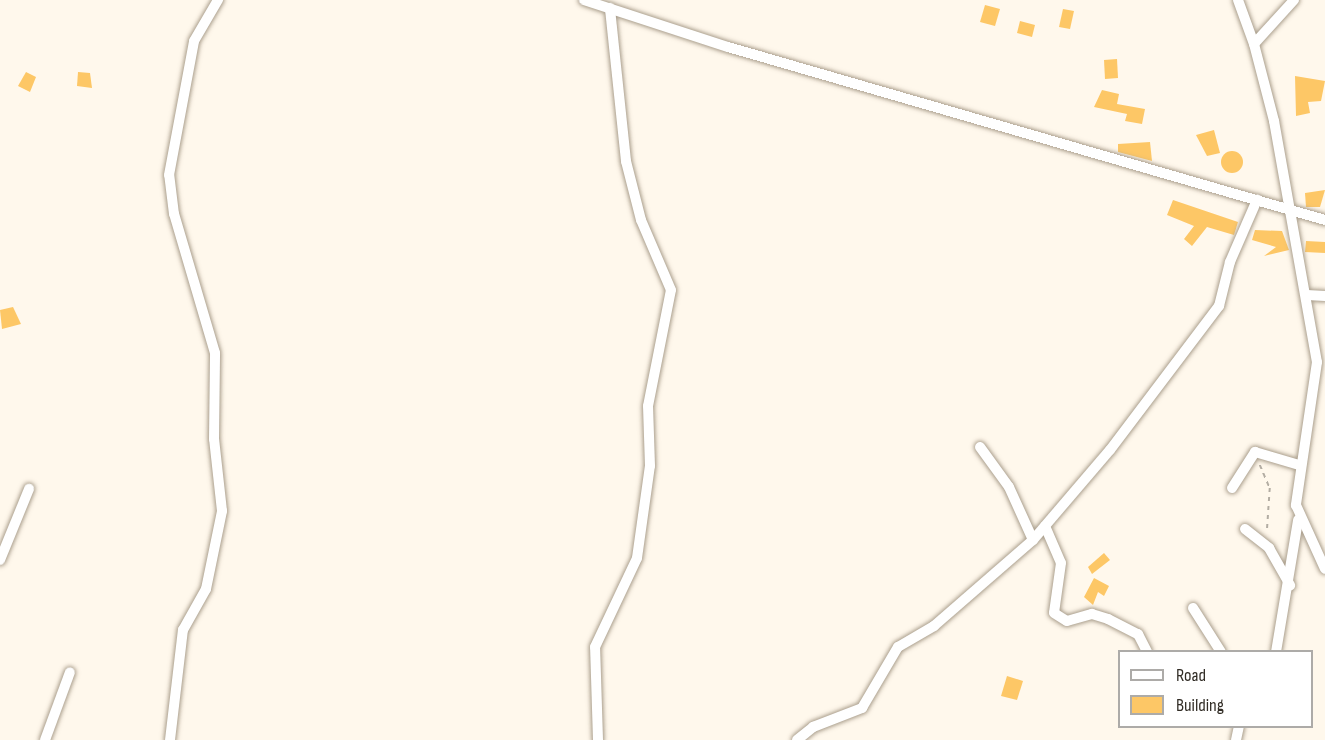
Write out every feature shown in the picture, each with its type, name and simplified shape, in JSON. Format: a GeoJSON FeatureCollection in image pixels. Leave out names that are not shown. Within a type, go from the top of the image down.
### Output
{"type":"FeatureCollection","features":[{"type":"Feature","properties":{"kind":"street"},"geometry":{"type":"LineString","coordinates":[[170,740],[183,630],[206,589],[222,511],[214,439],[215,353],[174,214],[169,175],[194,41],[218,0]]}},
{"type":"Feature","properties":{"kind":"street"},"geometry":{"type":"LineString","coordinates":[[584,0],[728,47],[1325,220]]}},
{"type":"Feature","properties":{"kind":"street"},"geometry":{"type":"LineString","coordinates":[[1238,0],[1254,44],[1274,121],[1286,208],[1307,295],[1317,375],[1299,465],[1298,520],[1290,585],[1276,650]]}},
{"type":"Feature","properties":{"kind":"street"},"geometry":{"type":"LineString","coordinates":[[1254,44],[1294,0]]}},
{"type":"Feature","properties":{"kind":"street"},"geometry":{"type":"LineString","coordinates":[[597,740],[595,647],[637,558],[650,466],[648,406],[671,290],[641,220],[624,155],[610,8]]}},
{"type":"Feature","properties":{"kind":"street"},"geometry":{"type":"LineString","coordinates":[[796,740],[813,727],[862,708],[898,646],[934,626],[1033,540],[1045,526],[1211,318],[1257,200]]}},
{"type":"Feature","properties":{"kind":"street"},"geometry":{"type":"LineString","coordinates":[[1307,295],[1325,296]]}},
{"type":"Feature","properties":{"kind":"street"},"geometry":{"type":"LineString","coordinates":[[980,447],[1009,487],[1033,540]]}},
{"type":"Feature","properties":{"kind":"street"},"geometry":{"type":"LineString","coordinates":[[1232,488],[1255,452],[1299,465]]}},
{"type":"Feature","properties":{"kind":"street"},"geometry":{"type":"LineString","coordinates":[[0,560],[29,489]]}},
{"type":"Feature","properties":{"kind":"street"},"geometry":{"type":"LineString","coordinates":[[1298,520],[1325,569]]}},
{"type":"Feature","properties":{"kind":"street"},"geometry":{"type":"LineString","coordinates":[[1045,526],[1061,563],[1054,613],[1066,621],[1092,614],[1108,619],[1138,634],[1146,650]]}},
{"type":"Feature","properties":{"kind":"street"},"geometry":{"type":"LineString","coordinates":[[1245,529],[1269,548],[1290,585]]}},
{"type":"Feature","properties":{"kind":"street"},"geometry":{"type":"LineString","coordinates":[[1193,608],[1220,650]]}},
{"type":"Feature","properties":{"kind":"street"},"geometry":{"type":"LineString","coordinates":[[45,740],[70,672]]}},
{"type":"Feature","properties":{"kind":"path"},"geometry":{"type":"LineString","coordinates":[[1255,452],[1270,488],[1269,548]]}},
{"type":"Feature","properties":{"kind":"building"},"geometry":{"type":"Polygon","coordinates":[[[985,5],[1000,9],[995,26],[980,22],[985,5]]]}},
{"type":"Feature","properties":{"kind":"building"},"geometry":{"type":"Polygon","coordinates":[[[1063,9],[1074,11],[1070,29],[1059,27],[1063,9]]]}},
{"type":"Feature","properties":{"kind":"building"},"geometry":{"type":"Polygon","coordinates":[[[1020,21],[1035,25],[1032,37],[1017,33],[1020,21]]]}},
{"type":"Feature","properties":{"kind":"building"},"geometry":{"type":"Polygon","coordinates":[[[1117,59],[1118,78],[1105,79],[1104,60],[1117,59]]]}},
{"type":"Feature","properties":{"kind":"building"},"geometry":{"type":"Polygon","coordinates":[[[26,72],[36,77],[30,92],[18,86],[26,72]]]}},
{"type":"Feature","properties":{"kind":"building"},"geometry":{"type":"Polygon","coordinates":[[[78,72],[90,73],[92,88],[77,86],[78,72]]]}},
{"type":"Feature","properties":{"kind":"building"},"geometry":{"type":"Polygon","coordinates":[[[1295,76],[1325,81],[1321,101],[1308,102],[1310,113],[1296,116],[1295,76]]]}},
{"type":"Feature","properties":{"kind":"building"},"geometry":{"type":"Polygon","coordinates":[[[1102,90],[1119,94],[1117,104],[1145,109],[1142,124],[1125,121],[1127,114],[1094,107],[1102,90]]]}},
{"type":"Feature","properties":{"kind":"building"},"geometry":{"type":"Polygon","coordinates":[[[1214,130],[1220,153],[1207,156],[1196,135],[1214,130]]]}},
{"type":"Feature","properties":{"kind":"building"},"geometry":{"type":"Polygon","coordinates":[[[1150,142],[1152,161],[1118,152],[1118,144],[1150,142]]]}},
{"type":"Feature","properties":{"kind":"building"},"geometry":{"type":"Polygon","coordinates":[[[1232,151],[1240,154],[1243,162],[1240,170],[1232,173],[1224,170],[1221,162],[1224,154],[1232,151]]]}},
{"type":"Feature","properties":{"kind":"building"},"geometry":{"type":"Polygon","coordinates":[[[1325,190],[1320,207],[1306,207],[1305,193],[1325,190]]]}},
{"type":"Feature","properties":{"kind":"building"},"geometry":{"type":"Polygon","coordinates":[[[1173,200],[1238,222],[1234,235],[1207,227],[1192,246],[1184,239],[1194,226],[1167,215],[1173,200]]]}},
{"type":"Feature","properties":{"kind":"building"},"geometry":{"type":"Polygon","coordinates":[[[1255,230],[1282,231],[1289,250],[1264,256],[1276,247],[1252,240],[1255,230]]]}},
{"type":"Feature","properties":{"kind":"building"},"geometry":{"type":"Polygon","coordinates":[[[1306,241],[1325,242],[1325,253],[1305,252],[1306,241]]]}},
{"type":"Feature","properties":{"kind":"building"},"geometry":{"type":"Polygon","coordinates":[[[13,307],[21,324],[2,329],[0,310],[13,307]]]}},
{"type":"Feature","properties":{"kind":"building"},"geometry":{"type":"Polygon","coordinates":[[[1104,553],[1110,560],[1092,574],[1088,567],[1104,553]]]}},
{"type":"Feature","properties":{"kind":"building"},"geometry":{"type":"Polygon","coordinates":[[[1094,578],[1109,586],[1104,596],[1098,592],[1093,605],[1084,597],[1094,578]]]}},
{"type":"Feature","properties":{"kind":"building"},"geometry":{"type":"Polygon","coordinates":[[[1007,676],[1023,681],[1017,700],[1001,696],[1007,676]]]}}]}
